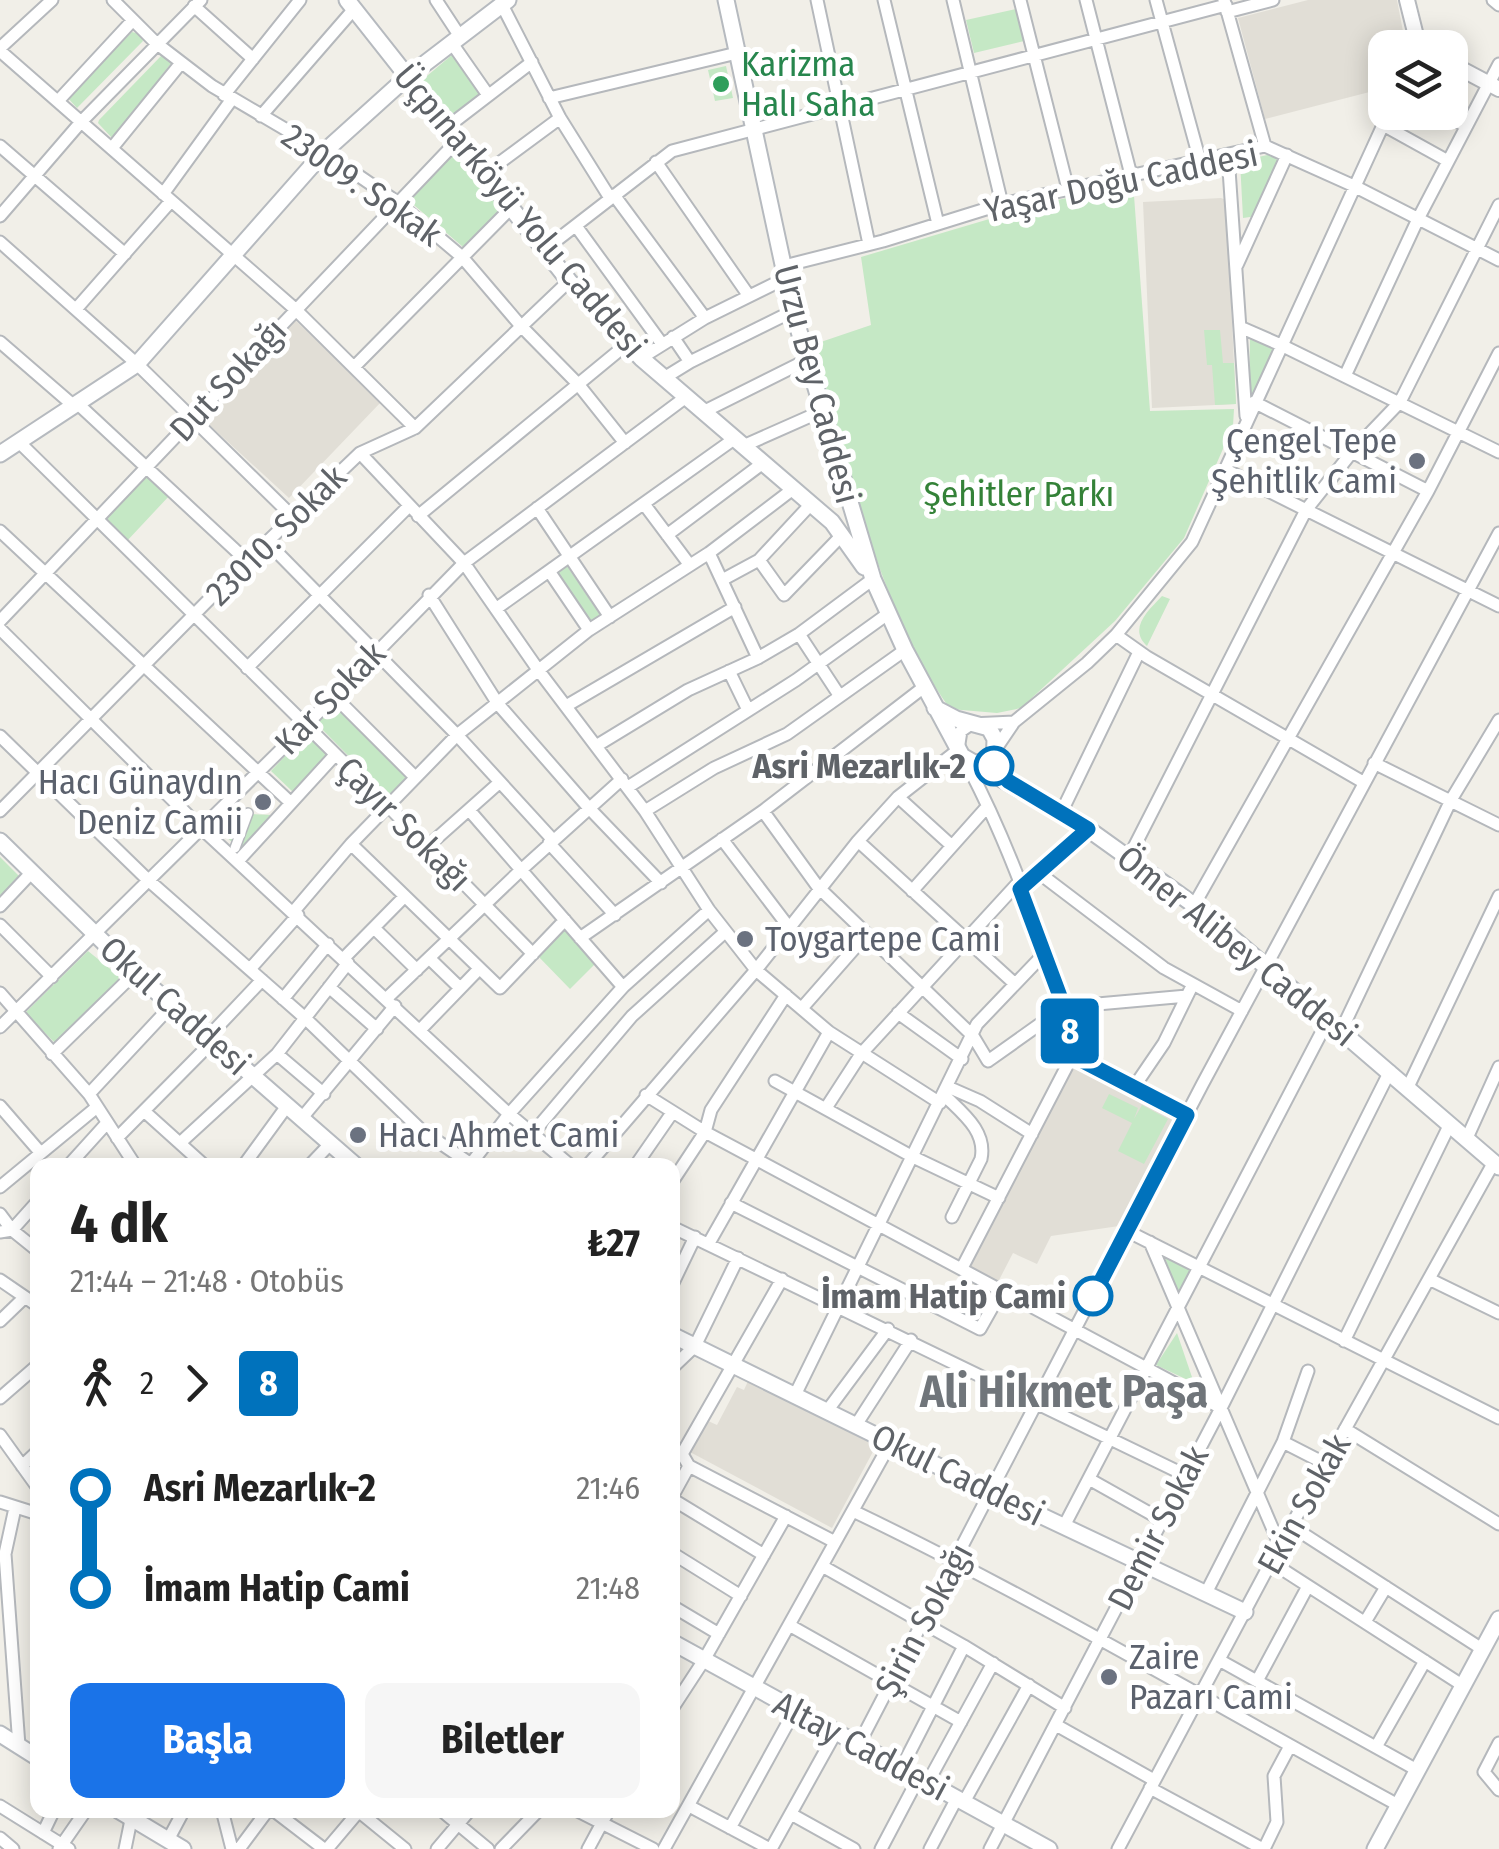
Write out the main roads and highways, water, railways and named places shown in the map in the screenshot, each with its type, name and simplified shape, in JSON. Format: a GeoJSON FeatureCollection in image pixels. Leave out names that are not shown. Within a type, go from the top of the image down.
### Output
{"type":"FeatureCollection","features":[{"type":"Feature","properties":{"kind":"main road","name":"Urzu Bey Caddesi"},"geometry":{"type":"LineString","coordinates":[[726,0],[794,311],[872,579],[904,650],[965,756]]}},
{"type":"Feature","properties":{"kind":"main road"},"geometry":{"type":"LineString","coordinates":[[6,447],[137,364],[324,152],[406,78],[504,2]]}},
{"type":"Feature","properties":{"kind":"main road","name":"Üçpınarköyü Yolu Caddesi"},"geometry":{"type":"LineString","coordinates":[[351,4],[510,209],[626,344],[832,522],[872,579]]}},
{"type":"Feature","properties":{"kind":"main road"},"geometry":{"type":"LineString","coordinates":[[935,708],[993,733],[994,766],[1008,781]]}},
{"type":"Feature","properties":{"kind":"main road","name":"Ömer Alibey Caddesi"},"geometry":{"type":"LineString","coordinates":[[965,756],[1088,829],[1194,906],[1497,1160]]}},
{"type":"Feature","properties":{"kind":"main road","name":"Okul Caddesi"},"geometry":{"type":"LineString","coordinates":[[0,841],[171,1006],[347,1158]]}},
{"type":"Feature","properties":{"kind":"main road","name":"Okul Caddesi"},"geometry":{"type":"LineString","coordinates":[[680,1338],[1245,1612]]}},
{"type":"Feature","properties":{"kind":"main road"},"geometry":{"type":"LineString","coordinates":[[1375,1849],[1462,1685],[1496,1630]]}},
{"type":"Feature","properties":{"kind":"main road","name":"Altay Caddesi"},"geometry":{"type":"LineString","coordinates":[[680,1651],[704,1660],[1050,1849]]}},
{"type":"Feature","properties":{"kind":"main road"},"geometry":{"type":"LineString","coordinates":[[0,1734],[30,1753]]}},
{"type":"Feature","properties":{"kind":"main road"},"geometry":{"type":"LineString","coordinates":[[135,1818],[183,1849]]}},
{"type":"Feature","properties":{"kind":"place","name":"Karizma Halı Saha"},"geometry":{"type":"Point","coordinates":[721,84]}},
{"type":"Feature","properties":{"kind":"place","name":"Çengel Tepe Şehitlik Cami"},"geometry":{"type":"Point","coordinates":[1417,461]}},
{"type":"Feature","properties":{"kind":"place","name":"Asri Mezarlık-2"},"geometry":{"type":"Point","coordinates":[994,766]}},
{"type":"Feature","properties":{"kind":"place","name":"Hacı Günaydın Deniz Camii"},"geometry":{"type":"Point","coordinates":[263,802]}},
{"type":"Feature","properties":{"kind":"place","name":"Toygartepe Cami"},"geometry":{"type":"Point","coordinates":[745,939]}},
{"type":"Feature","properties":{"kind":"place","name":"Hacı Ahmet Cami"},"geometry":{"type":"Point","coordinates":[358,1135]}},
{"type":"Feature","properties":{"kind":"place","name":"İmam Hatip Cami"},"geometry":{"type":"Point","coordinates":[1093,1296]}},
{"type":"Feature","properties":{"kind":"place","name":"Zaire Pazarı Cami"},"geometry":{"type":"Point","coordinates":[1109,1677]}},
{"type":"Feature","properties":{"kind":"district","name":"Ali Hikmet Paşa"},"geometry":{"type":"Point","coordinates":[1064,1392]}},
{"type":"Feature","properties":{"kind":"park label","name":"Şehitler Parkı"},"geometry":{"type":"Point","coordinates":[1019,494]}}]}
